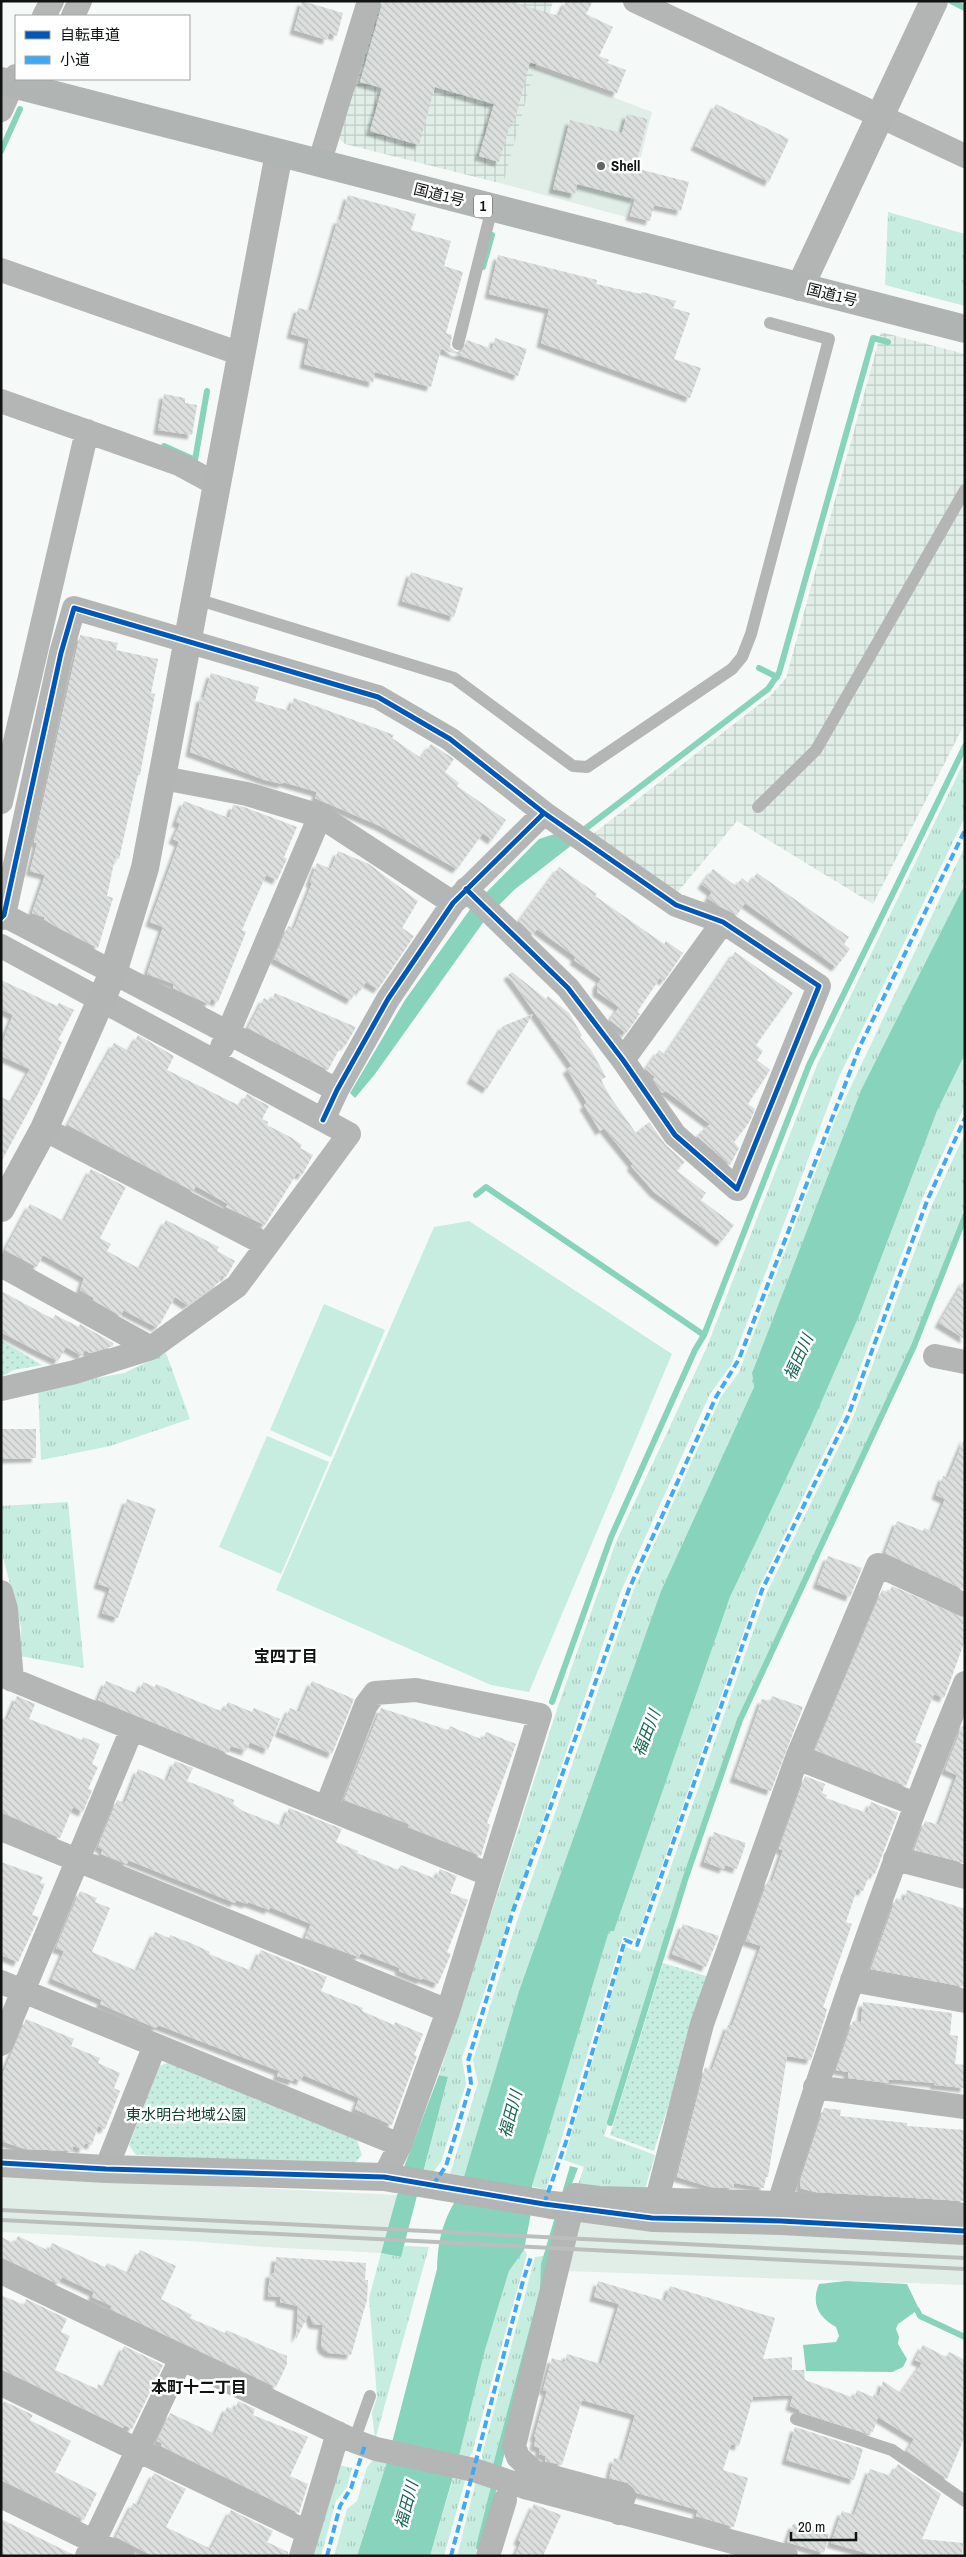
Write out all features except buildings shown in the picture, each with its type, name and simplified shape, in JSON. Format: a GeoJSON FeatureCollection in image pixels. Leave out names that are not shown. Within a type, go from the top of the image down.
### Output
{"type":"FeatureCollection","features":[{"type":"Feature","properties":{"kind":"highway","name":"国道1号"},"geometry":{"type":"LineString","coordinates":[[10,80],[42,85],[319,164],[965,329]]}},
{"type":"Feature","properties":{"kind":"street"},"geometry":{"type":"LineString","coordinates":[[45,15],[52,1]]}},
{"type":"Feature","properties":{"kind":"street"},"geometry":{"type":"LineString","coordinates":[[73,15],[80,1]]}},
{"type":"Feature","properties":{"kind":"street"},"geometry":{"type":"LineString","coordinates":[[319,164],[369,1]]}},
{"type":"Feature","properties":{"kind":"street"},"geometry":{"type":"LineString","coordinates":[[634,1],[965,156]]}},
{"type":"Feature","properties":{"kind":"street"},"geometry":{"type":"LineString","coordinates":[[800,287],[934,1]]}},
{"type":"Feature","properties":{"kind":"street"},"geometry":{"type":"LineString","coordinates":[[1,110],[10,80]]}},
{"type":"Feature","properties":{"kind":"street"},"geometry":{"type":"LineString","coordinates":[[1,1208],[44,1129],[113,973],[145,868],[189,642],[216,484],[279,153]]}},
{"type":"Feature","properties":{"kind":"street"},"geometry":{"type":"LineString","coordinates":[[1,270],[241,354]]}},
{"type":"Feature","properties":{"kind":"street"},"geometry":{"type":"LineString","coordinates":[[1,401],[179,464],[216,484]]}},
{"type":"Feature","properties":{"kind":"street"},"geometry":{"type":"LineString","coordinates":[[1,802],[87,431]]}},
{"type":"Feature","properties":{"kind":"street"},"geometry":{"type":"LineString","coordinates":[[163,778],[247,794],[320,816],[465,896],[504,926],[568,988],[623,1060],[675,1135],[738,1188],[819,986],[723,922],[676,905],[549,816],[450,739],[378,697],[74,608],[61,653],[3,917],[337,1090]]}},
{"type":"Feature","properties":{"kind":"street"},"geometry":{"type":"LineString","coordinates":[[215,1061],[230,1034],[320,816]]}},
{"type":"Feature","properties":{"kind":"street"},"geometry":{"type":"LineString","coordinates":[[323,1120],[337,1090],[388,999],[465,896],[549,816]]}},
{"type":"Feature","properties":{"kind":"street"},"geometry":{"type":"LineString","coordinates":[[623,1060],[723,922]]}},
{"type":"Feature","properties":{"kind":"street"},"geometry":{"type":"LineString","coordinates":[[1,946],[349,1134],[237,1286],[151,1348],[75,1372],[1,1389]]}},
{"type":"Feature","properties":{"kind":"street"},"geometry":{"type":"LineString","coordinates":[[44,1129],[267,1245]]}},
{"type":"Feature","properties":{"kind":"street"},"geometry":{"type":"LineString","coordinates":[[1,1265],[151,1348]]}},
{"type":"Feature","properties":{"kind":"street"},"geometry":{"type":"LineString","coordinates":[[935,1356],[965,1362]]}},
{"type":"Feature","properties":{"kind":"street"},"geometry":{"type":"LineString","coordinates":[[657,2200],[702,2024],[797,1758],[878,1565],[965,1605]]}},
{"type":"Feature","properties":{"kind":"street"},"geometry":{"type":"LineString","coordinates":[[1,1592],[6,1609],[7,1678],[490,1875]]}},
{"type":"Feature","properties":{"kind":"street"},"geometry":{"type":"LineString","coordinates":[[779,2203],[815,2087],[895,1859],[915,1804],[959,1715],[965,1683]]}},
{"type":"Feature","properties":{"kind":"street"},"geometry":{"type":"LineString","coordinates":[[326,1808],[366,1705],[375,1694],[416,1690],[540,1715],[448,2010],[400,2145],[392,2178]]}},
{"type":"Feature","properties":{"kind":"street"},"geometry":{"type":"LineString","coordinates":[[1,2044],[132,1729]]}},
{"type":"Feature","properties":{"kind":"street"},"geometry":{"type":"LineString","coordinates":[[797,1758],[915,1804]]}},
{"type":"Feature","properties":{"kind":"street"},"geometry":{"type":"LineString","coordinates":[[1,1829],[448,2010]]}},
{"type":"Feature","properties":{"kind":"street"},"geometry":{"type":"LineString","coordinates":[[895,1859],[965,1877]]}},
{"type":"Feature","properties":{"kind":"street"},"geometry":{"type":"LineString","coordinates":[[852,1980],[965,2001]]}},
{"type":"Feature","properties":{"kind":"street"},"geometry":{"type":"LineString","coordinates":[[1,1982],[400,2145]]}},
{"type":"Feature","properties":{"kind":"street"},"geometry":{"type":"LineString","coordinates":[[106,2169],[155,2045]]}},
{"type":"Feature","properties":{"kind":"street"},"geometry":{"type":"LineString","coordinates":[[815,2087],[965,2106]]}},
{"type":"Feature","properties":{"kind":"street"},"geometry":{"type":"LineString","coordinates":[[1,2164],[392,2178],[548,2204],[652,2218],[781,2221],[965,2231]]}},
{"type":"Feature","properties":{"kind":"street"},"geometry":{"type":"LineString","coordinates":[[619,2513],[624,2496],[534,2472],[518,2457],[514,2446],[575,2195],[657,2200],[779,2203],[965,2215]]}},
{"type":"Feature","properties":{"kind":"street"},"geometry":{"type":"LineString","coordinates":[[1,2272],[356,2441],[465,2468],[528,2488],[619,2513],[786,2556]]}},
{"type":"Feature","properties":{"kind":"street"},"geometry":{"type":"LineString","coordinates":[[90,2548],[181,2358]]}},
{"type":"Feature","properties":{"kind":"street"},"geometry":{"type":"LineString","coordinates":[[1,2384],[308,2532]]}},
{"type":"Feature","properties":{"kind":"street"},"geometry":{"type":"LineString","coordinates":[[301,2556],[308,2532],[356,2441]]}},
{"type":"Feature","properties":{"kind":"street"},"geometry":{"type":"LineString","coordinates":[[1,2496],[90,2548],[123,2556]]}},
{"type":"Feature","properties":{"kind":"street"},"geometry":{"type":"LineString","coordinates":[[488,2556],[504,2500]]}},
{"type":"Feature","properties":{"kind":"lane"},"geometry":{"type":"LineString","coordinates":[[458,344],[492,208]]}},
{"type":"Feature","properties":{"kind":"lane"},"geometry":{"type":"LineString","coordinates":[[196,599],[454,678],[573,766],[587,767],[732,669],[742,657],[751,634],[829,338],[770,323]]}},
{"type":"Feature","properties":{"kind":"lane"},"geometry":{"type":"LineString","coordinates":[[758,807],[816,750],[965,490]]}},
{"type":"Feature","properties":{"kind":"lane"},"geometry":{"type":"LineString","coordinates":[[356,2441],[370,2396]]}},
{"type":"Feature","properties":{"kind":"lane"},"geometry":{"type":"LineString","coordinates":[[796,2419],[892,2450],[965,2501]]}},
{"type":"Feature","properties":{"kind":"shaded area"},"geometry":{"type":"Polygon","coordinates":[[[378,1],[553,1],[503,184],[345,144],[337,137],[378,1]]]}},
{"type":"Feature","properties":{"kind":"shaded area"},"geometry":{"type":"Polygon","coordinates":[[[534,67],[652,112],[626,217],[503,184],[534,67]]]}},
{"type":"Feature","properties":{"kind":"shaded area"},"geometry":{"type":"Polygon","coordinates":[[[881,332],[965,354],[965,723],[873,904],[737,821],[677,893],[593,834],[771,695],[786,678],[881,332]]]}},
{"type":"Feature","properties":{"kind":"shaded area"},"geometry":{"type":"Polygon","coordinates":[[[1,2175],[397,2195],[381,2253],[1,2232],[1,2175]]]}},
{"type":"Feature","properties":{"kind":"shaded area"},"geometry":{"type":"Polygon","coordinates":[[[576,2218],[965,2238],[965,2285],[565,2271],[576,2218]]]}},
{"type":"Feature","properties":{"kind":"green space"},"geometry":{"type":"Polygon","coordinates":[[[888,212],[965,234],[965,306],[885,285],[888,212]]]}},
{"type":"Feature","properties":{"kind":"green space"},"geometry":{"type":"Polygon","coordinates":[[[965,760],[965,817],[839,1077],[731,1365],[710,1394],[621,1591],[462,2058],[466,2084],[441,2162],[433,2172],[424,2170],[448,2077],[439,2075],[558,1706],[616,1542],[706,1349],[817,1065],[965,760]]]}},
{"type":"Feature","properties":{"kind":"green space"},"geometry":{"type":"Polygon","coordinates":[[[965,846],[965,884],[861,1090],[752,1373],[754,1387],[661,1591],[519,1991],[465,2176],[450,2174],[478,2083],[473,2060],[520,1912],[634,1589],[721,1397],[739,1372],[836,1118],[965,846]]]}},
{"type":"Feature","properties":{"kind":"green space"},"geometry":{"type":"Polygon","coordinates":[[[965,1054],[965,1105],[922,1199],[844,1412],[759,1588],[636,1940],[623,1936],[546,2190],[532,2186],[609,1930],[614,1931],[730,1597],[810,1428],[859,1316],[937,1111],[965,1054]]]}},
{"type":"Feature","properties":{"kind":"green space"},"geometry":{"type":"Polygon","coordinates":[[[965,1133],[965,1207],[910,1350],[738,1720],[683,1882],[604,2136],[655,2155],[643,2196],[577,2188],[584,2167],[564,2160],[625,1947],[641,1952],[767,1592],[852,1420],[932,1205],[965,1133]]]}},
{"type":"Feature","properties":{"kind":"green space"},"geometry":{"type":"Polygon","coordinates":[[[469,1221],[672,1354],[529,1692],[491,1685],[276,1590],[434,1227],[469,1221]]]}},
{"type":"Feature","properties":{"kind":"green space"},"geometry":{"type":"Polygon","coordinates":[[[324,1304],[385,1330],[331,1457],[270,1430],[324,1304]]]}},
{"type":"Feature","properties":{"kind":"green space"},"geometry":{"type":"Polygon","coordinates":[[[1,1340],[42,1365],[14,1370],[1,1377],[1,1340]]]}},
{"type":"Feature","properties":{"kind":"green space"},"geometry":{"type":"Polygon","coordinates":[[[166,1353],[190,1419],[110,1446],[41,1460],[38,1389],[124,1373],[166,1353]]]}},
{"type":"Feature","properties":{"kind":"green space"},"geometry":{"type":"Polygon","coordinates":[[[267,1436],[329,1462],[281,1574],[219,1547],[267,1436]]]}},
{"type":"Feature","properties":{"kind":"green space"},"geometry":{"type":"Polygon","coordinates":[[[68,1502],[84,1668],[20,1656],[21,1627],[1,1549],[1,1506],[68,1502]]]}},
{"type":"Feature","properties":{"kind":"green space"},"geometry":{"type":"Polygon","coordinates":[[[663,1963],[709,1977],[654,2151],[610,2135],[663,1963]]]}},
{"type":"Feature","properties":{"kind":"green space","name":"東水明台地域公園"},"geometry":{"type":"Polygon","coordinates":[[[170,2062],[357,2140],[362,2155],[352,2166],[136,2155],[129,2145],[159,2066],[170,2062]]]}},
{"type":"Feature","properties":{"kind":"green space"},"geometry":{"type":"Polygon","coordinates":[[[404,2246],[429,2247],[375,2440],[372,2413],[377,2397],[369,2298],[381,2253],[400,2257],[404,2246]]]}},
{"type":"Feature","properties":{"kind":"green space"},"geometry":{"type":"Polygon","coordinates":[[[524,2250],[527,2254],[472,2453],[467,2460],[459,2456],[485,2350],[509,2271],[524,2250]]]}},
{"type":"Feature","properties":{"kind":"green space"},"geometry":{"type":"Polygon","coordinates":[[[543,2256],[540,2289],[493,2465],[483,2463],[482,2455],[535,2257],[543,2256]]]}},
{"type":"Feature","properties":{"kind":"green space"},"geometry":{"type":"Polygon","coordinates":[[[374,2459],[387,2462],[357,2556],[334,2556],[347,2509],[357,2501],[367,2467],[374,2459]]]}},
{"type":"Feature","properties":{"kind":"green space"},"geometry":{"type":"Polygon","coordinates":[[[335,2464],[352,2468],[347,2487],[336,2501],[321,2556],[310,2556],[335,2464]]]}},
{"type":"Feature","properties":{"kind":"green space"},"geometry":{"type":"Polygon","coordinates":[[[454,2475],[466,2478],[444,2556],[430,2556],[454,2475]]]}},
{"type":"Feature","properties":{"kind":"green space"},"geometry":{"type":"Polygon","coordinates":[[[476,2481],[492,2486],[475,2556],[457,2556],[476,2481]]]}},
{"type":"Feature","properties":{"kind":"water"},"geometry":{"type":"Polygon","coordinates":[[[567,830],[590,831],[514,890],[487,917],[375,1074],[355,1098],[350,1093],[405,1000],[471,908],[539,839],[567,830]]]}},
{"type":"Feature","properties":{"kind":"water","name":"福田川"},"geometry":{"type":"Polygon","coordinates":[[[965,884],[965,1054],[937,1111],[859,1316],[810,1428],[730,1597],[614,1931],[609,1931],[532,2186],[531,2213],[524,2250],[509,2271],[485,2350],[459,2456],[430,2556],[357,2556],[387,2462],[437,2269],[442,2230],[459,2194],[519,1991],[661,1591],[754,1387],[752,1373],[861,1090],[965,884]]]}},
{"type":"Feature","properties":{"kind":"water"},"geometry":{"type":"Polygon","coordinates":[[[439,2075],[448,2077],[401,2257],[381,2253],[397,2195],[402,2189],[404,2167],[439,2075]]]}},
{"type":"Feature","properties":{"kind":"water"},"geometry":{"type":"Polygon","coordinates":[[[570,2166],[578,2168],[568,2194],[552,2254],[501,2468],[493,2465],[540,2289],[541,2264],[570,2166]]]}},
{"type":"Feature","properties":{"kind":"water"},"geometry":{"type":"Polygon","coordinates":[[[846,2281],[907,2284],[919,2309],[898,2324],[896,2329],[899,2337],[898,2344],[907,2359],[903,2367],[892,2372],[806,2371],[803,2345],[836,2342],[839,2336],[836,2327],[825,2319],[818,2309],[816,2297],[819,2284],[846,2281]]]}},
{"type":"Feature","properties":{"kind":"waterway"},"geometry":{"type":"LineString","coordinates":[[951,1],[965,8]]}},
{"type":"Feature","properties":{"kind":"waterway"},"geometry":{"type":"LineString","coordinates":[[1,151],[20,109]]}},
{"type":"Feature","properties":{"kind":"waterway"},"geometry":{"type":"LineString","coordinates":[[483,267],[492,235]]}},
{"type":"Feature","properties":{"kind":"waterway"},"geometry":{"type":"LineString","coordinates":[[581,832],[768,689],[779,673],[873,338],[888,342]]}},
{"type":"Feature","properties":{"kind":"waterway"},"geometry":{"type":"LineString","coordinates":[[164,446],[195,460],[207,391]]}},
{"type":"Feature","properties":{"kind":"waterway"},"geometry":{"type":"LineString","coordinates":[[759,668],[777,677]]}},
{"type":"Feature","properties":{"kind":"waterway"},"geometry":{"type":"LineString","coordinates":[[552,1702],[611,1537],[695,1350],[704,1335],[809,1065],[965,746]]}},
{"type":"Feature","properties":{"kind":"waterway"},"geometry":{"type":"LineString","coordinates":[[476,1195],[486,1187],[704,1335]]}},
{"type":"Feature","properties":{"kind":"waterway"},"geometry":{"type":"LineString","coordinates":[[610,2123],[685,1880],[740,1720],[914,1346],[965,1216]]}},
{"type":"Feature","properties":{"kind":"waterway"},"geometry":{"type":"LineString","coordinates":[[917,2310],[920,2316],[965,2337]]}},
{"type":"Feature","properties":{"kind":"waterway"},"geometry":{"type":"LineString","coordinates":[[479,2547],[494,2487]]}},
{"type":"Feature","properties":{"kind":"railway"},"geometry":{"type":"LineString","coordinates":[[1,2210],[965,2258]]}},
{"type":"Feature","properties":{"kind":"railway"},"geometry":{"type":"LineString","coordinates":[[1,2220],[965,2269]]}},
{"type":"Feature","properties":{"kind":"marked path"},"geometry":{"type":"LineString","coordinates":[[433,2185],[446,2166],[471,2083],[468,2061],[513,1911],[629,1589],[716,1397],[739,1359],[860,1046],[965,830]]}},
{"type":"Feature","properties":{"kind":"marked path"},"geometry":{"type":"LineString","coordinates":[[544,2204],[567,2139],[625,1940],[637,1945],[762,1590],[848,1416],[927,1201],[965,1118]]}},
{"type":"Feature","properties":{"kind":"marked path"},"geometry":{"type":"LineString","coordinates":[[451,2556],[523,2281],[531,2257]]}},
{"type":"Feature","properties":{"kind":"marked path"},"geometry":{"type":"LineString","coordinates":[[327,2556],[340,2506],[351,2488],[365,2445]]}},
{"type":"Feature","properties":{"kind":"cycle path"},"geometry":{"type":"LineString","coordinates":[[1,918],[4,915],[61,653],[74,608],[378,697],[450,739],[544,813],[453,903],[388,999],[337,1090],[323,1120]]}},
{"type":"Feature","properties":{"kind":"cycle path"},"geometry":{"type":"LineString","coordinates":[[466,889],[568,988],[623,1060],[675,1135],[737,1189],[819,986],[723,922],[676,905],[544,813]]}},
{"type":"Feature","properties":{"kind":"cycle path"},"geometry":{"type":"LineString","coordinates":[[1,2163],[106,2169],[384,2177],[544,2204],[652,2218],[781,2221],[965,2231]]}},
{"type":"Feature","properties":{"kind":"place","name":"Shell"},"geometry":{"type":"Point","coordinates":[601,166]}},
{"type":"Feature","properties":{"kind":"district","name":"宝四丁目"},"geometry":{"type":"Point","coordinates":[286,1656]}},
{"type":"Feature","properties":{"kind":"district","name":"本町十二丁目"},"geometry":{"type":"Point","coordinates":[199,2387]}}]}
